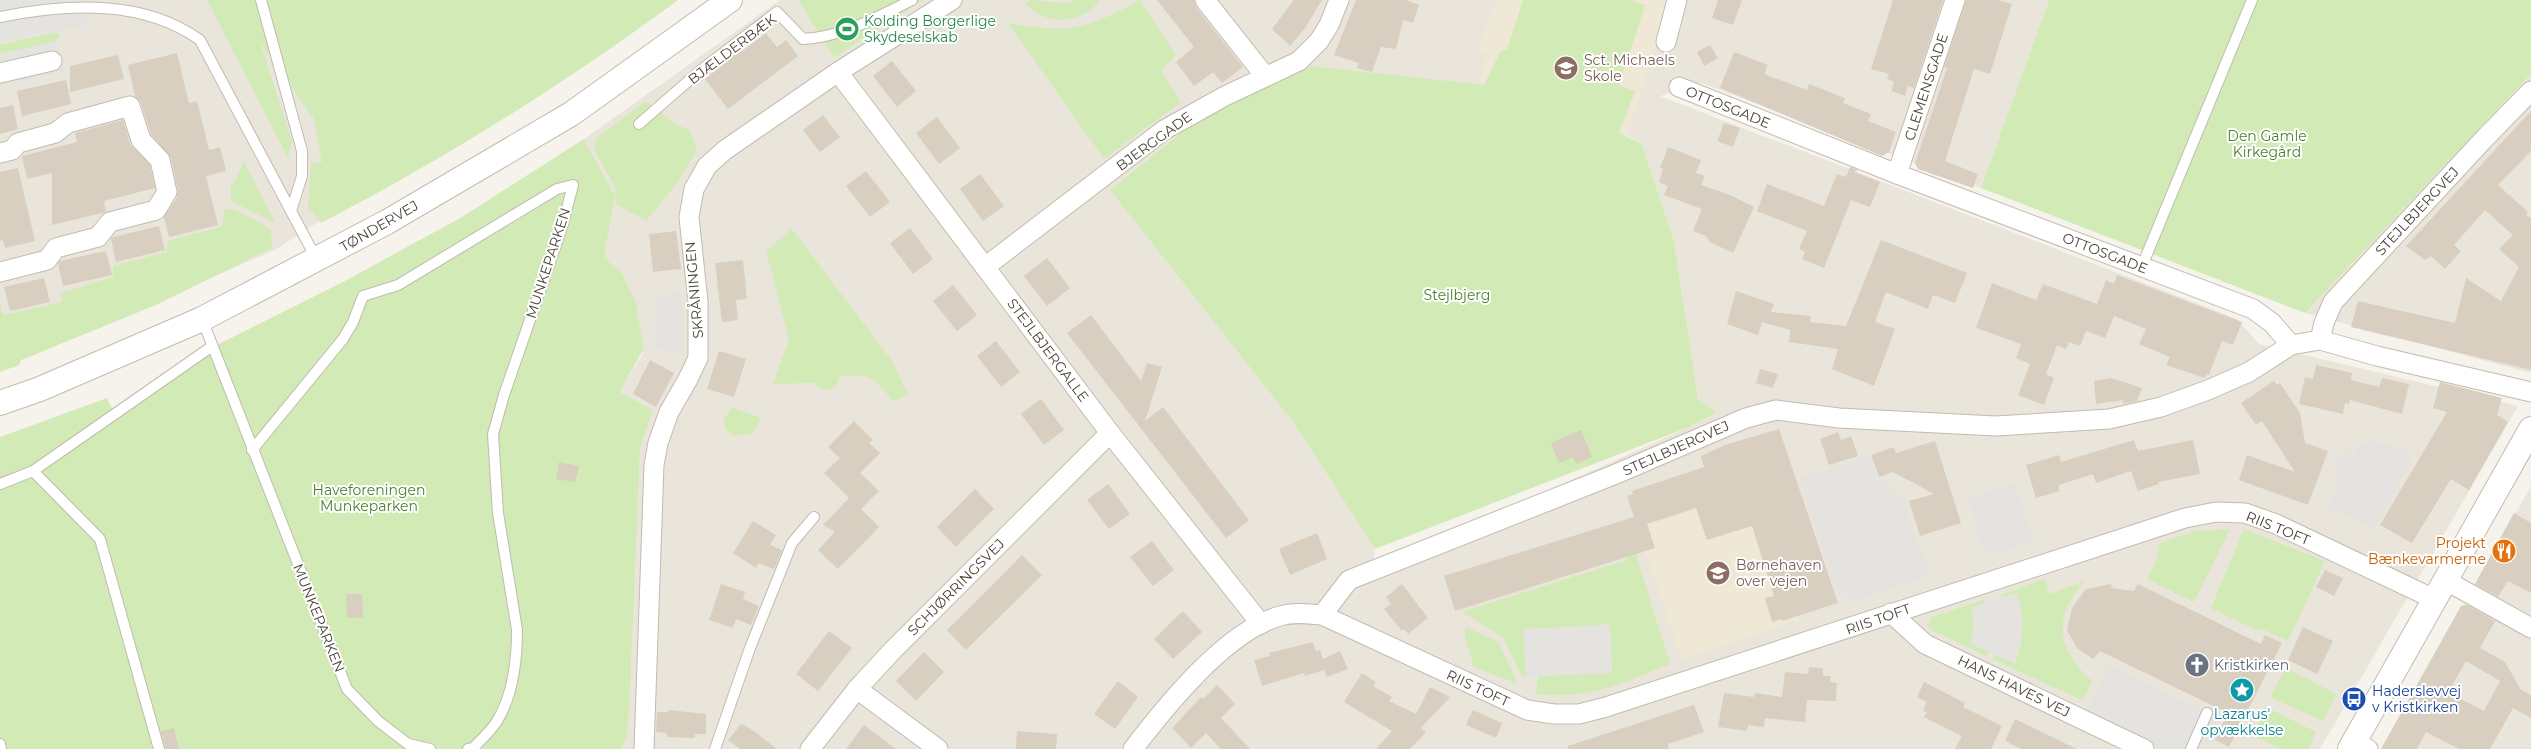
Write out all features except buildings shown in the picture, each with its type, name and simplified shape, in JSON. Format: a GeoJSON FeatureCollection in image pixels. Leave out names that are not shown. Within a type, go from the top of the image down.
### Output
{"type":"FeatureCollection","features":[{"type":"Feature","properties":{"kind":"street","name":"TØNDERVEJ"},"geometry":{"type":"LineString","coordinates":[[0,403],[40,389],[202,319],[317,261],[571,114],[730,0]]}},
{"type":"Feature","properties":{"kind":"street"},"geometry":{"type":"LineString","coordinates":[[838,72],[951,0]]}},
{"type":"Feature","properties":{"kind":"street"},"geometry":{"type":"LineString","coordinates":[[1205,0],[1265,76]]}},
{"type":"Feature","properties":{"kind":"street","name":"BJERGGADE"},"geometry":{"type":"LineString","coordinates":[[985,267],[1164,130],[1265,76],[1299,61],[1319,41],[1329,24],[1339,0]]}},
{"type":"Feature","properties":{"kind":"street"},"geometry":{"type":"LineString","coordinates":[[1666,42],[1677,0]]}},
{"type":"Feature","properties":{"kind":"street","name":"CLEMENSGADE"},"geometry":{"type":"LineString","coordinates":[[1897,174],[1955,0]]}},
{"type":"Feature","properties":{"kind":"street"},"geometry":{"type":"LineString","coordinates":[[0,74],[52,62]]}},
{"type":"Feature","properties":{"kind":"street","name":"STEJLBJERGALLE"},"geometry":{"type":"LineString","coordinates":[[838,72],[1110,433],[1261,624]]}},
{"type":"Feature","properties":{"kind":"street","name":"SKRÅNINGEN"},"geometry":{"type":"LineString","coordinates":[[644,749],[654,465],[658,444],[669,412],[688,380],[698,358],[698,302],[689,216],[694,189],[707,166],[725,150],[838,72]]}},
{"type":"Feature","properties":{"kind":"street","name":"OTTOSGADE"},"geometry":{"type":"LineString","coordinates":[[1679,87],[1897,174],[2253,310],[2272,322],[2291,345]]}},
{"type":"Feature","properties":{"kind":"street","name":"STEJLBJERGVEJ"},"geometry":{"type":"LineString","coordinates":[[2320,340],[2324,323],[2333,302],[2484,138],[2531,91]]}},
{"type":"Feature","properties":{"kind":"street"},"geometry":{"type":"LineString","coordinates":[[0,153],[12,150],[18,143],[55,133],[68,123],[130,106],[141,140],[160,160],[167,192],[156,210],[110,222],[98,237],[56,248],[47,260],[0,272]]}},
{"type":"Feature","properties":{"kind":"street"},"geometry":{"type":"LineString","coordinates":[[2291,345],[2320,340],[2376,356],[2531,392]]}},
{"type":"Feature","properties":{"kind":"street","name":"STEJLBJERGVEJ"},"geometry":{"type":"LineString","coordinates":[[1322,615],[1349,580],[1616,474],[1746,418],[1776,410],[1839,418],[1996,426],[2109,419],[2161,408],[2208,390],[2248,372],[2291,345]]}},
{"type":"Feature","properties":{"kind":"street"},"geometry":{"type":"LineString","coordinates":[[2358,746],[2439,590],[2531,429]]}},
{"type":"Feature","properties":{"kind":"street","name":"SCHJØRRINGSVEJ"},"geometry":{"type":"LineString","coordinates":[[810,749],[857,689],[893,650],[1110,433]]}},
{"type":"Feature","properties":{"kind":"street","name":"RIIS TOFT"},"geometry":{"type":"LineString","coordinates":[[1322,615],[1527,710],[1554,714],[1579,714],[1717,672],[2176,521],[2216,512],[2245,512],[2531,628]]}},
{"type":"Feature","properties":{"kind":"street"},"geometry":{"type":"LineString","coordinates":[[1134,749],[1172,698],[1232,644],[1261,624],[1279,616],[1300,613],[1322,615]]}},
{"type":"Feature","properties":{"kind":"street","name":"HANS HAVES VEJ"},"geometry":{"type":"LineString","coordinates":[[1891,614],[1925,644],[2144,749]]}},
{"type":"Feature","properties":{"kind":"street"},"geometry":{"type":"LineString","coordinates":[[857,689],[938,749]]}},
{"type":"Feature","properties":{"kind":"lane"},"geometry":{"type":"LineString","coordinates":[[260,0],[302,151],[302,176],[291,211]]}},
{"type":"Feature","properties":{"kind":"lane","name":"BJÆLDERBÆK"},"geometry":{"type":"LineString","coordinates":[[639,124],[701,70],[778,12],[803,38],[818,38],[838,34],[912,0]]}},
{"type":"Feature","properties":{"kind":"lane"},"geometry":{"type":"LineString","coordinates":[[2142,266],[2252,0]]}},
{"type":"Feature","properties":{"kind":"lane"},"geometry":{"type":"LineString","coordinates":[[0,17],[71,3],[110,1],[151,6],[170,13],[186,25],[200,40],[317,261]]}},
{"type":"Feature","properties":{"kind":"lane","name":"MUNKEPARKEN"},"geometry":{"type":"LineString","coordinates":[[252,450],[344,339],[363,296],[398,285],[557,190],[572,185],[562,227],[504,395],[493,434],[498,514],[517,630],[517,647],[515,668],[497,721],[473,748],[468,749]]}},
{"type":"Feature","properties":{"kind":"lane","name":"MUNKEPARKEN"},"geometry":{"type":"LineString","coordinates":[[202,319],[211,347],[347,689],[378,721],[408,744],[430,749]]}},
{"type":"Feature","properties":{"kind":"lane"},"geometry":{"type":"LineString","coordinates":[[0,484],[33,472],[211,347]]}},
{"type":"Feature","properties":{"kind":"lane"},"geometry":{"type":"LineString","coordinates":[[33,472],[100,539],[159,749]]}},
{"type":"Feature","properties":{"kind":"lane"},"geometry":{"type":"LineString","coordinates":[[715,749],[750,648],[792,543],[814,517]]}},
{"type":"Feature","properties":{"kind":"lane"},"geometry":{"type":"LineString","coordinates":[[2191,749],[2207,713]]}},
{"type":"Feature","properties":{"kind":"lane"},"geometry":{"type":"LineString","coordinates":[[0,744],[1,749]]}},
{"type":"Feature","properties":{"kind":"shaded area"},"geometry":{"type":"Polygon","coordinates":[[[0,0],[661,0],[275,250],[30,357],[0,367],[0,0]]]}},
{"type":"Feature","properties":{"kind":"shaded area"},"geometry":{"type":"Polygon","coordinates":[[[0,0],[81,0],[89,25],[0,40],[0,0]]]}},
{"type":"Feature","properties":{"kind":"shaded area"},"geometry":{"type":"Polygon","coordinates":[[[780,0],[798,0],[834,58],[923,0],[2049,0],[1981,188],[1702,83],[1660,96],[2237,319],[2259,344],[2518,406],[2320,749],[621,749],[640,449],[653,410],[620,392],[643,353],[621,273],[604,257],[615,196],[584,139],[780,0]],[[1484,85],[1194,121],[1110,190],[1296,426],[1375,549],[1372,570],[1689,427],[1717,412],[1698,400],[1674,241],[1642,144],[1627,136],[1484,85]]]}},
{"type":"Feature","properties":{"kind":"shaded area","name":"Sct. Michaels Skole"},"geometry":{"type":"Polygon","coordinates":[[[1496,0],[1670,0],[1628,133],[1479,82],[1487,55],[1477,52],[1496,0]]]}},
{"type":"Feature","properties":{"kind":"shaded area"},"geometry":{"type":"Polygon","coordinates":[[[56,41],[65,72],[0,86],[0,54],[56,41]]]}},
{"type":"Feature","properties":{"kind":"shaded area"},"geometry":{"type":"Polygon","coordinates":[[[2531,74],[2531,373],[2305,313],[2448,161],[2531,74]]]}},
{"type":"Feature","properties":{"kind":"shaded area"},"geometry":{"type":"Polygon","coordinates":[[[682,293],[682,351],[654,349],[654,294],[682,293]]]}},
{"type":"Feature","properties":{"kind":"shaded area"},"geometry":{"type":"Polygon","coordinates":[[[2372,441],[2395,446],[2412,458],[2375,530],[2329,507],[2338,484],[2335,466],[2344,450],[2354,456],[2355,445],[2372,441]]]}},
{"type":"Feature","properties":{"kind":"shaded area"},"geometry":{"type":"Polygon","coordinates":[[[1870,457],[1876,476],[1892,492],[1903,498],[1930,576],[1849,602],[1846,593],[1837,595],[1800,477],[1870,457]]]}},
{"type":"Feature","properties":{"kind":"shaded area"},"geometry":{"type":"Polygon","coordinates":[[[2015,484],[2034,543],[1985,555],[1968,498],[2015,484]]]}},
{"type":"Feature","properties":{"kind":"shaded area","name":"Børnehaven over vejen"},"geometry":{"type":"Polygon","coordinates":[[[1754,486],[1798,620],[1682,660],[1637,526],[1754,486]]]}},
{"type":"Feature","properties":{"kind":"shaded area"},"geometry":{"type":"Polygon","coordinates":[[[2531,486],[2531,749],[2381,749],[2531,486]]]}},
{"type":"Feature","properties":{"kind":"shaded area"},"geometry":{"type":"Polygon","coordinates":[[[2017,593],[2023,623],[2015,664],[1970,643],[1974,627],[1971,608],[2017,593]]]}},
{"type":"Feature","properties":{"kind":"shaded area"},"geometry":{"type":"Polygon","coordinates":[[[1610,625],[1612,673],[1526,676],[1523,629],[1610,625]]]}},
{"type":"Feature","properties":{"kind":"shaded area"},"geometry":{"type":"Polygon","coordinates":[[[2109,665],[2215,716],[2200,749],[2144,749],[2083,719],[2109,665]]]}},
{"type":"Feature","properties":{"kind":"green space"},"geometry":{"type":"Polygon","coordinates":[[[207,0],[678,0],[592,61],[504,119],[413,173],[321,223],[308,207],[311,163],[322,162],[314,119],[260,42],[292,142],[288,158],[207,0]]]}},
{"type":"Feature","properties":{"kind":"green space","name":"Kolding Borgerlige Skydeselskab"},"geometry":{"type":"Polygon","coordinates":[[[798,0],[923,0],[834,58],[798,0]]]}},
{"type":"Feature","properties":{"kind":"green space"},"geometry":{"type":"Polygon","coordinates":[[[1030,0],[1068,3],[1074,0],[1100,0],[1084,14],[1064,20],[1053,19],[1033,11],[1025,3],[1030,0]]]}},
{"type":"Feature","properties":{"kind":"green space"},"geometry":{"type":"Polygon","coordinates":[[[1140,0],[1176,55],[1161,70],[1181,102],[1104,159],[1008,23],[1049,28],[1075,27],[1100,20],[1140,0]]]}},
{"type":"Feature","properties":{"kind":"green space","name":"Stejlbjerg"},"geometry":{"type":"Polygon","coordinates":[[[1523,0],[1630,0],[1645,5],[1619,85],[1635,91],[1619,133],[1642,144],[1674,241],[1698,399],[1717,412],[1689,427],[1375,549],[1296,426],[1110,190],[1195,121],[1311,66],[1484,85],[1500,52],[1507,50],[1523,0]]]}},
{"type":"Feature","properties":{"kind":"green space","name":"Den Gamle Kirkegård"},"geometry":{"type":"Polygon","coordinates":[[[2049,0],[2531,0],[2531,74],[2305,313],[1981,188],[2049,0]]]}},
{"type":"Feature","properties":{"kind":"green space"},"geometry":{"type":"Polygon","coordinates":[[[55,32],[60,34],[56,41],[0,54],[0,45],[55,32]]]}},
{"type":"Feature","properties":{"kind":"green space"},"geometry":{"type":"Polygon","coordinates":[[[646,101],[675,124],[690,130],[697,150],[676,184],[646,221],[616,204],[615,187],[594,149],[597,138],[646,101]]]}},
{"type":"Feature","properties":{"kind":"green space","name":"Haveforeningen Munkeparken"},"geometry":{"type":"Polygon","coordinates":[[[584,139],[615,196],[604,257],[621,273],[635,300],[644,348],[620,392],[653,410],[640,449],[629,711],[626,737],[621,749],[0,749],[0,437],[107,398],[113,410],[219,344],[345,281],[462,217],[584,139]]]}},
{"type":"Feature","properties":{"kind":"green space"},"geometry":{"type":"Polygon","coordinates":[[[244,161],[275,223],[231,201],[231,185],[235,181],[244,161]]]}},
{"type":"Feature","properties":{"kind":"green space"},"geometry":{"type":"Polygon","coordinates":[[[225,209],[236,210],[271,229],[272,248],[156,305],[21,360],[19,365],[0,372],[0,302],[3,315],[62,302],[60,293],[113,277],[113,266],[167,252],[168,241],[221,227],[225,209]]]}},
{"type":"Feature","properties":{"kind":"green space"},"geometry":{"type":"Polygon","coordinates":[[[792,229],[892,361],[908,395],[893,401],[875,381],[865,376],[839,377],[837,385],[829,390],[821,389],[815,383],[773,384],[789,339],[766,251],[792,229]]]}},
{"type":"Feature","properties":{"kind":"green space"},"geometry":{"type":"Polygon","coordinates":[[[732,408],[762,418],[751,434],[734,436],[725,429],[724,419],[732,408]]]}},
{"type":"Feature","properties":{"kind":"green space"},"geometry":{"type":"Polygon","coordinates":[[[2230,529],[2194,602],[2147,579],[2156,562],[2160,543],[2196,531],[2230,529]]]}},
{"type":"Feature","properties":{"kind":"green space"},"geometry":{"type":"Polygon","coordinates":[[[2244,529],[2325,561],[2288,641],[2262,629],[2258,631],[2211,608],[2244,529]]]}},
{"type":"Feature","properties":{"kind":"green space"},"geometry":{"type":"Polygon","coordinates":[[[1629,532],[1670,664],[1605,689],[1573,695],[1536,694],[1538,676],[1612,673],[1609,625],[1601,622],[1604,626],[1524,629],[1526,676],[1521,675],[1503,637],[1462,612],[1627,560],[1622,535],[1629,532]]]}},
{"type":"Feature","properties":{"kind":"green space"},"geometry":{"type":"Polygon","coordinates":[[[2045,578],[2049,594],[2085,581],[2067,606],[2062,630],[2070,654],[2077,666],[2088,678],[2093,680],[2082,700],[1992,659],[1995,654],[2015,664],[2020,646],[2021,620],[2017,593],[2001,598],[2001,595],[2045,578]]]}},
{"type":"Feature","properties":{"kind":"green space"},"geometry":{"type":"Polygon","coordinates":[[[1983,600],[1984,604],[1971,608],[1974,627],[1970,643],[1989,651],[1988,657],[1932,630],[1928,625],[1932,617],[1983,600]]]}},
{"type":"Feature","properties":{"kind":"green space"},"geometry":{"type":"Polygon","coordinates":[[[1466,627],[1498,642],[1516,679],[1515,683],[1472,666],[1465,637],[1466,627]]]}},
{"type":"Feature","properties":{"kind":"green space"},"geometry":{"type":"Polygon","coordinates":[[[2286,668],[2336,694],[2323,721],[2270,697],[2286,668]]]}},
{"type":"Feature","properties":{"kind":"green space"},"geometry":{"type":"Polygon","coordinates":[[[2266,707],[2316,732],[2308,749],[2281,749],[2253,736],[2266,707]]]}},
{"type":"Feature","properties":{"kind":"place","name":"Kolding Borgerlige Skydeselskab"},"geometry":{"type":"Point","coordinates":[847,29]}},
{"type":"Feature","properties":{"kind":"place","name":"Sct. Michaels Skole"},"geometry":{"type":"Point","coordinates":[1566,68]}},
{"type":"Feature","properties":{"kind":"place","name":"Projekt Bænkevarmerne"},"geometry":{"type":"Point","coordinates":[2504,551]}},
{"type":"Feature","properties":{"kind":"place","name":"Børnehaven over vejen"},"geometry":{"type":"Point","coordinates":[1718,573]}},
{"type":"Feature","properties":{"kind":"place","name":"Kristkirken"},"geometry":{"type":"Point","coordinates":[2197,665]}},
{"type":"Feature","properties":{"kind":"place","name":"Lazarus' opvækkelse"},"geometry":{"type":"Point","coordinates":[2242,690]}},
{"type":"Feature","properties":{"kind":"place","name":"Haderslevvej v Kristkirken"},"geometry":{"type":"Point","coordinates":[2354,699]}}]}
